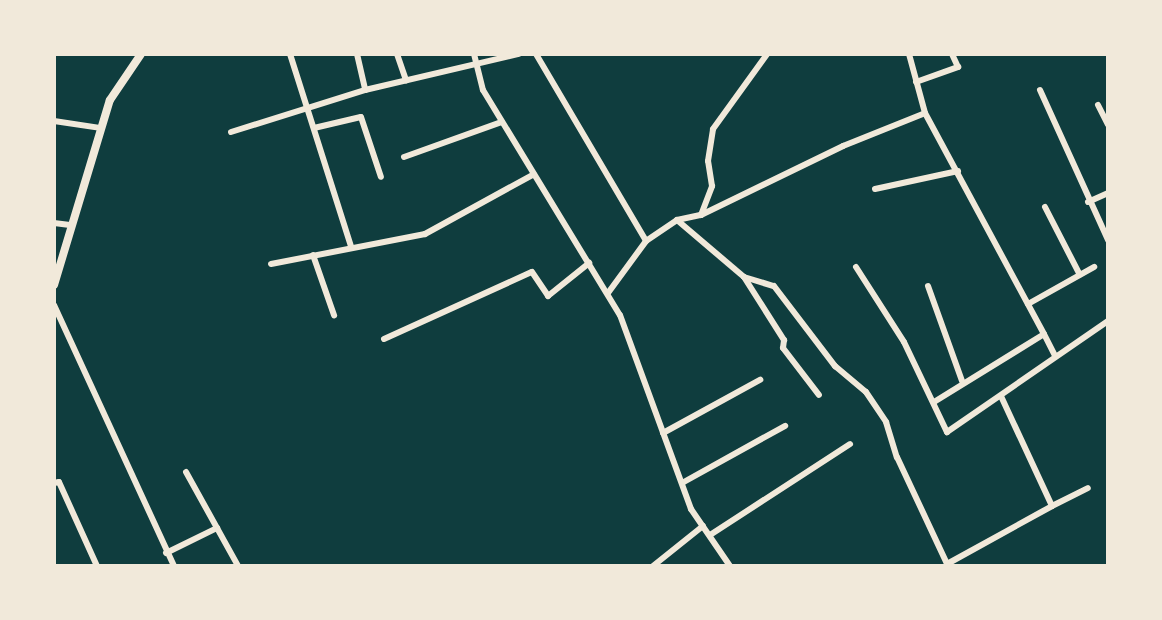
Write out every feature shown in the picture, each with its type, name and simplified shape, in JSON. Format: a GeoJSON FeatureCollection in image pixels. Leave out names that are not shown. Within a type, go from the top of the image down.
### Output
{"type":"FeatureCollection","features":[{"type":"Feature","properties":{"kind":"street"},"geometry":{"type":"LineString","coordinates":[[54,285],[101,128],[121,81],[141,54]]}},
{"type":"Feature","properties":{"kind":"street"},"geometry":{"type":"LineString","coordinates":[[290,54],[351,246]]}},
{"type":"Feature","properties":{"kind":"street"},"geometry":{"type":"LineString","coordinates":[[357,54],[365,90]]}},
{"type":"Feature","properties":{"kind":"street"},"geometry":{"type":"LineString","coordinates":[[397,54],[406,80]]}},
{"type":"Feature","properties":{"kind":"street"},"geometry":{"type":"LineString","coordinates":[[474,54],[483,90],[608,293],[682,483],[703,526],[730,566]]}},
{"type":"Feature","properties":{"kind":"street"},"geometry":{"type":"LineString","coordinates":[[231,132],[365,90],[519,54]]}},
{"type":"Feature","properties":{"kind":"street"},"geometry":{"type":"LineString","coordinates":[[536,54],[646,241]]}},
{"type":"Feature","properties":{"kind":"street"},"geometry":{"type":"LineString","coordinates":[[701,215],[712,186],[708,161],[713,129],[767,54]]}},
{"type":"Feature","properties":{"kind":"street"},"geometry":{"type":"LineString","coordinates":[[909,54],[925,113],[1055,356]]}},
{"type":"Feature","properties":{"kind":"street"},"geometry":{"type":"LineString","coordinates":[[916,82],[958,67],[952,54]]}},
{"type":"Feature","properties":{"kind":"street"},"geometry":{"type":"LineString","coordinates":[[1040,90],[1088,202],[1108,240]]}},
{"type":"Feature","properties":{"kind":"street"},"geometry":{"type":"LineString","coordinates":[[1098,105],[1108,125]]}},
{"type":"Feature","properties":{"kind":"street"},"geometry":{"type":"LineString","coordinates":[[608,293],[646,241],[677,220],[701,215],[792,175],[843,146],[925,113]]}},
{"type":"Feature","properties":{"kind":"street"},"geometry":{"type":"LineString","coordinates":[[314,128],[361,117],[381,177]]}},
{"type":"Feature","properties":{"kind":"street"},"geometry":{"type":"LineString","coordinates":[[54,121],[101,128]]}},
{"type":"Feature","properties":{"kind":"street"},"geometry":{"type":"LineString","coordinates":[[404,157],[502,122]]}},
{"type":"Feature","properties":{"kind":"street"},"geometry":{"type":"LineString","coordinates":[[875,189],[958,171]]}},
{"type":"Feature","properties":{"kind":"street"},"geometry":{"type":"LineString","coordinates":[[271,264],[425,234],[534,174]]}},
{"type":"Feature","properties":{"kind":"street"},"geometry":{"type":"LineString","coordinates":[[1088,202],[1108,193]]}},
{"type":"Feature","properties":{"kind":"street"},"geometry":{"type":"LineString","coordinates":[[1045,207],[1080,275]]}},
{"type":"Feature","properties":{"kind":"street"},"geometry":{"type":"LineString","coordinates":[[677,220],[744,277],[784,340],[783,348],[819,395]]}},
{"type":"Feature","properties":{"kind":"street"},"geometry":{"type":"LineString","coordinates":[[54,223],[70,225]]}},
{"type":"Feature","properties":{"kind":"street"},"geometry":{"type":"LineString","coordinates":[[313,255],[334,315]]}},
{"type":"Feature","properties":{"kind":"street"},"geometry":{"type":"LineString","coordinates":[[384,339],[532,272],[548,296],[589,263]]}},
{"type":"Feature","properties":{"kind":"street"},"geometry":{"type":"LineString","coordinates":[[856,267],[904,342],[947,432],[1108,321]]}},
{"type":"Feature","properties":{"kind":"street"},"geometry":{"type":"LineString","coordinates":[[1028,304],[1094,267]]}},
{"type":"Feature","properties":{"kind":"street"},"geometry":{"type":"LineString","coordinates":[[744,277],[774,286],[835,366],[866,392],[886,422],[897,457],[948,565],[1088,488]]}},
{"type":"Feature","properties":{"kind":"street"},"geometry":{"type":"LineString","coordinates":[[928,286],[962,381]]}},
{"type":"Feature","properties":{"kind":"street"},"geometry":{"type":"LineString","coordinates":[[54,305],[174,566]]}},
{"type":"Feature","properties":{"kind":"street"},"geometry":{"type":"LineString","coordinates":[[934,402],[962,381],[1044,334]]}},
{"type":"Feature","properties":{"kind":"street"},"geometry":{"type":"LineString","coordinates":[[663,433],[760,380]]}},
{"type":"Feature","properties":{"kind":"street"},"geometry":{"type":"LineString","coordinates":[[1001,396],[1052,506]]}},
{"type":"Feature","properties":{"kind":"street"},"geometry":{"type":"LineString","coordinates":[[682,483],[785,426]]}},
{"type":"Feature","properties":{"kind":"street"},"geometry":{"type":"LineString","coordinates":[[710,535],[850,444]]}},
{"type":"Feature","properties":{"kind":"street"},"geometry":{"type":"LineString","coordinates":[[186,472],[238,566]]}},
{"type":"Feature","properties":{"kind":"street"},"geometry":{"type":"LineString","coordinates":[[54,483],[59,482],[97,566]]}},
{"type":"Feature","properties":{"kind":"street"},"geometry":{"type":"LineString","coordinates":[[653,566],[703,526]]}},
{"type":"Feature","properties":{"kind":"street"},"geometry":{"type":"LineString","coordinates":[[166,553],[217,528]]}}]}
